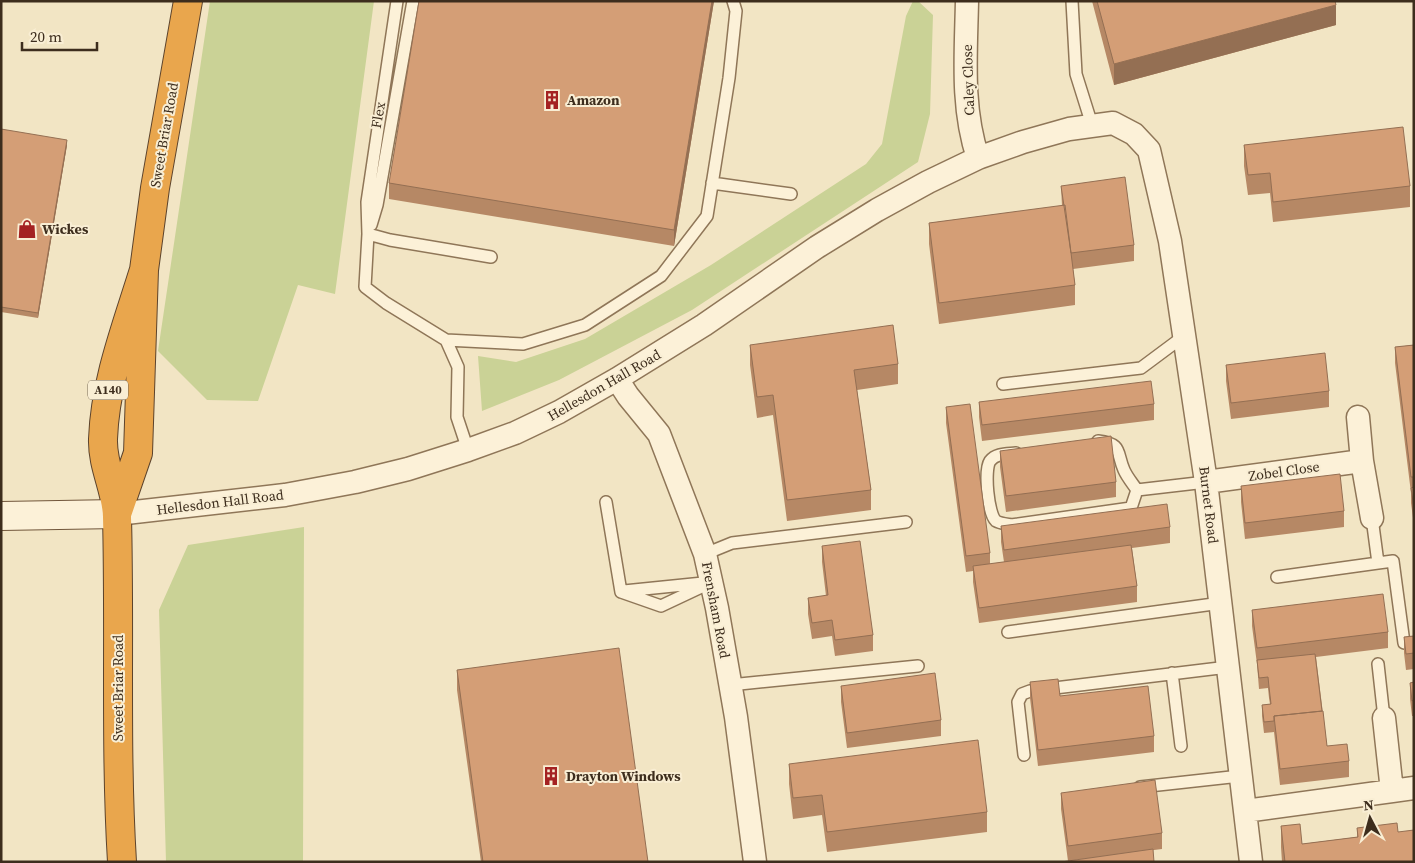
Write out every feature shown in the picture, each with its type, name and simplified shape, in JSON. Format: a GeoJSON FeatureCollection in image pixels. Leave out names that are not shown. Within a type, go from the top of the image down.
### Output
{"type":"FeatureCollection","features":[{"type":"Feature","properties":{"kind":"highway","name":"Sweet Briar Road"},"geometry":{"type":"LineString","coordinates":[[117,514],[138,454],[144,270],[155,188],[188,1]]}},
{"type":"Feature","properties":{"kind":"highway","name":"Sweet Briar Road"},"geometry":{"type":"LineString","coordinates":[[122,862],[117,706],[117,514],[103,458],[103,439],[108,390],[144,270]]}},
{"type":"Feature","properties":{"kind":"street","name":"Caley Close"},"geometry":{"type":"LineString","coordinates":[[967,1],[965,71],[967,110],[978,158]]}},
{"type":"Feature","properties":{"kind":"street","name":"Hellesdon Hall Road"},"geometry":{"type":"LineString","coordinates":[[1,516],[117,514],[302,492],[408,469],[468,450],[514,433],[559,412],[617,379],[704,325],[817,248],[877,210],[928,182],[978,158],[1023,142],[1069,129],[1113,123],[1134,134],[1149,150]]}},
{"type":"Feature","properties":{"kind":"street","name":"Burnet Road"},"geometry":{"type":"LineString","coordinates":[[1149,150],[1170,241],[1206,482],[1251,862]]}},
{"type":"Feature","properties":{"kind":"street","name":"Frensham Road"},"geometry":{"type":"LineString","coordinates":[[617,379],[628,396],[659,434],[705,554],[712,582],[736,717],[755,862]]}},
{"type":"Feature","properties":{"kind":"street"},"geometry":{"type":"LineString","coordinates":[[1358,418],[1362,461],[1372,518]]}},
{"type":"Feature","properties":{"kind":"street","name":"Zobel Close"},"geometry":{"type":"LineString","coordinates":[[1206,482],[1362,461]]}},
{"type":"Feature","properties":{"kind":"street"},"geometry":{"type":"LineString","coordinates":[[1384,718],[1392,791]]}},
{"type":"Feature","properties":{"kind":"street"},"geometry":{"type":"LineString","coordinates":[[1245,811],[1414,788]]}},
{"type":"Feature","properties":{"kind":"lane"},"geometry":{"type":"LineString","coordinates":[[397,1],[367,202],[368,234],[365,287],[386,303],[446,340],[523,344],[585,325],[661,276],[707,216],[729,78],[736,10],[733,1]]}},
{"type":"Feature","properties":{"kind":"lane","name":"Flex"},"geometry":{"type":"LineString","coordinates":[[368,234],[377,205],[413,1]]}},
{"type":"Feature","properties":{"kind":"lane"},"geometry":{"type":"LineString","coordinates":[[1072,1],[1076,74],[1092,125]]}},
{"type":"Feature","properties":{"kind":"lane"},"geometry":{"type":"LineString","coordinates":[[712,182],[791,194]]}},
{"type":"Feature","properties":{"kind":"lane"},"geometry":{"type":"LineString","coordinates":[[368,234],[390,240],[491,257]]}},
{"type":"Feature","properties":{"kind":"lane"},"geometry":{"type":"LineString","coordinates":[[1003,384],[1142,368],[1184,336]]}},
{"type":"Feature","properties":{"kind":"lane"},"geometry":{"type":"LineString","coordinates":[[446,340],[458,366],[457,416],[468,450]]}},
{"type":"Feature","properties":{"kind":"lane"},"geometry":{"type":"LineString","coordinates":[[1089,443],[1099,441],[1111,443],[1118,450],[1124,471],[1137,490]]}},
{"type":"Feature","properties":{"kind":"lane"},"geometry":{"type":"LineString","coordinates":[[1025,451],[997,455],[990,461],[986,475],[991,515],[997,522],[1011,525],[1131,508],[1137,490]]}},
{"type":"Feature","properties":{"kind":"lane"},"geometry":{"type":"LineString","coordinates":[[1137,490],[1206,482]]}},
{"type":"Feature","properties":{"kind":"lane"},"geometry":{"type":"LineString","coordinates":[[606,502],[621,592]]}},
{"type":"Feature","properties":{"kind":"lane"},"geometry":{"type":"LineString","coordinates":[[1372,518],[1378,564]]}},
{"type":"Feature","properties":{"kind":"lane"},"geometry":{"type":"LineString","coordinates":[[705,554],[732,543],[906,522]]}},
{"type":"Feature","properties":{"kind":"lane"},"geometry":{"type":"LineString","coordinates":[[1278,576],[1393,561],[1404,643]]}},
{"type":"Feature","properties":{"kind":"lane"},"geometry":{"type":"LineString","coordinates":[[621,592],[661,606],[712,582]]}},
{"type":"Feature","properties":{"kind":"lane"},"geometry":{"type":"LineString","coordinates":[[621,592],[712,582]]}},
{"type":"Feature","properties":{"kind":"lane"},"geometry":{"type":"LineString","coordinates":[[1008,632],[1220,603]]}},
{"type":"Feature","properties":{"kind":"lane"},"geometry":{"type":"LineString","coordinates":[[1378,664],[1384,718]]}},
{"type":"Feature","properties":{"kind":"lane"},"geometry":{"type":"LineString","coordinates":[[730,685],[918,666]]}},
{"type":"Feature","properties":{"kind":"lane"},"geometry":{"type":"LineString","coordinates":[[1024,756],[1018,702],[1022,694],[1030,691],[1228,666]]}},
{"type":"Feature","properties":{"kind":"lane"},"geometry":{"type":"LineString","coordinates":[[1172,673],[1181,746]]}},
{"type":"Feature","properties":{"kind":"lane"},"geometry":{"type":"LineString","coordinates":[[1132,788],[1240,776]]}},
{"type":"Feature","properties":{"kind":"green space"},"geometry":{"type":"Polygon","coordinates":[[[210,1],[374,1],[335,294],[298,285],[258,401],[207,400],[158,351],[210,1]]]}},
{"type":"Feature","properties":{"kind":"green space"},"geometry":{"type":"Polygon","coordinates":[[[913,1],[918,1],[933,15],[930,114],[918,162],[692,310],[559,380],[482,411],[478,356],[516,362],[585,339],[711,265],[866,164],[882,144],[906,16],[913,1]]]}},
{"type":"Feature","properties":{"kind":"green space"},"geometry":{"type":"Polygon","coordinates":[[[304,527],[303,862],[166,862],[159,610],[188,545],[304,527]]]}},
{"type":"Feature","properties":{"kind":"building","name":"Amazon"},"geometry":{"type":"Polygon","coordinates":[[[419,1],[712,1],[674,230],[389,183],[419,1]]]}},
{"type":"Feature","properties":{"kind":"building"},"geometry":{"type":"Polygon","coordinates":[[[1097,1],[1335,1],[1336,5],[1114,64],[1097,1]]]}},
{"type":"Feature","properties":{"kind":"building"},"geometry":{"type":"Polygon","coordinates":[[[1403,127],[1410,186],[1273,202],[1270,173],[1248,175],[1244,145],[1403,127]]]}},
{"type":"Feature","properties":{"kind":"building","name":"Wickes"},"geometry":{"type":"Polygon","coordinates":[[[1,129],[67,140],[38,313],[1,307],[1,129]]]}},
{"type":"Feature","properties":{"kind":"building"},"geometry":{"type":"Polygon","coordinates":[[[1125,177],[1134,245],[1071,253],[1061,186],[1125,177]]]}},
{"type":"Feature","properties":{"kind":"building"},"geometry":{"type":"Polygon","coordinates":[[[1065,205],[1075,285],[939,303],[929,223],[1065,205]]]}},
{"type":"Feature","properties":{"kind":"building"},"geometry":{"type":"Polygon","coordinates":[[[893,325],[898,364],[854,370],[871,490],[787,500],[773,395],[757,397],[750,345],[893,325]]]}},
{"type":"Feature","properties":{"kind":"building"},"geometry":{"type":"Polygon","coordinates":[[[1414,345],[1414,477],[1411,477],[1395,347],[1414,345]]]}},
{"type":"Feature","properties":{"kind":"building"},"geometry":{"type":"Polygon","coordinates":[[[1325,353],[1329,391],[1231,403],[1226,365],[1325,353]]]}},
{"type":"Feature","properties":{"kind":"building"},"geometry":{"type":"Polygon","coordinates":[[[1151,381],[1154,404],[982,425],[979,402],[1151,381]]]}},
{"type":"Feature","properties":{"kind":"building"},"geometry":{"type":"Polygon","coordinates":[[[970,404],[990,553],[966,556],[946,407],[970,404]]]}},
{"type":"Feature","properties":{"kind":"building"},"geometry":{"type":"Polygon","coordinates":[[[1111,436],[1116,482],[1006,496],[1000,451],[1111,436]]]}},
{"type":"Feature","properties":{"kind":"building"},"geometry":{"type":"Polygon","coordinates":[[[1340,474],[1344,511],[1245,523],[1241,486],[1340,474]]]}},
{"type":"Feature","properties":{"kind":"building"},"geometry":{"type":"Polygon","coordinates":[[[1414,487],[1414,509],[1411,488],[1414,487]]]}},
{"type":"Feature","properties":{"kind":"building"},"geometry":{"type":"Polygon","coordinates":[[[1167,504],[1170,527],[1004,550],[1001,526],[1167,504]]]}},
{"type":"Feature","properties":{"kind":"building"},"geometry":{"type":"Polygon","coordinates":[[[860,541],[873,635],[835,640],[832,620],[812,623],[808,598],[828,595],[822,546],[860,541]]]}},
{"type":"Feature","properties":{"kind":"building"},"geometry":{"type":"Polygon","coordinates":[[[1131,545],[1137,586],[979,608],[973,566],[1131,545]]]}},
{"type":"Feature","properties":{"kind":"building"},"geometry":{"type":"Polygon","coordinates":[[[1383,594],[1388,632],[1257,648],[1252,610],[1383,594]]]}},
{"type":"Feature","properties":{"kind":"building"},"geometry":{"type":"Polygon","coordinates":[[[1414,636],[1414,653],[1406,654],[1404,637],[1414,636]]]}},
{"type":"Feature","properties":{"kind":"building","name":"Drayton Windows"},"geometry":{"type":"Polygon","coordinates":[[[619,648],[648,862],[483,862],[457,670],[619,648]]]}},
{"type":"Feature","properties":{"kind":"building"},"geometry":{"type":"Polygon","coordinates":[[[1315,654],[1322,711],[1274,716],[1274,721],[1264,722],[1262,705],[1271,704],[1268,677],[1259,678],[1257,660],[1315,654]]]}},
{"type":"Feature","properties":{"kind":"building"},"geometry":{"type":"Polygon","coordinates":[[[935,673],[941,720],[847,733],[841,686],[935,673]]]}},
{"type":"Feature","properties":{"kind":"building"},"geometry":{"type":"Polygon","coordinates":[[[1058,679],[1060,696],[1148,686],[1154,736],[1038,750],[1030,682],[1058,679]]]}},
{"type":"Feature","properties":{"kind":"building"},"geometry":{"type":"Polygon","coordinates":[[[1414,682],[1414,700],[1412,701],[1410,683],[1414,682]]]}},
{"type":"Feature","properties":{"kind":"building"},"geometry":{"type":"Polygon","coordinates":[[[1323,711],[1327,746],[1347,744],[1349,761],[1280,769],[1274,716],[1323,711]]]}},
{"type":"Feature","properties":{"kind":"building"},"geometry":{"type":"Polygon","coordinates":[[[978,740],[987,812],[827,832],[822,795],[793,798],[789,764],[978,740]]]}},
{"type":"Feature","properties":{"kind":"building"},"geometry":{"type":"Polygon","coordinates":[[[1155,780],[1162,833],[1068,846],[1061,793],[1155,780]]]}},
{"type":"Feature","properties":{"kind":"building"},"geometry":{"type":"Polygon","coordinates":[[[1397,823],[1398,832],[1414,830],[1414,862],[1285,862],[1281,826],[1300,824],[1302,844],[1358,837],[1357,828],[1397,823]]]}},
{"type":"Feature","properties":{"kind":"building"},"geometry":{"type":"Polygon","coordinates":[[[1153,849],[1154,862],[1061,862],[1153,849]]]}},
{"type":"Feature","properties":{"kind":"place","name":"Amazon"},"geometry":{"type":"Point","coordinates":[552,100]}},
{"type":"Feature","properties":{"kind":"place","name":"Wickes"},"geometry":{"type":"Point","coordinates":[27,229]}},
{"type":"Feature","properties":{"kind":"place","name":"Drayton Windows"},"geometry":{"type":"Point","coordinates":[551,776]}}]}
